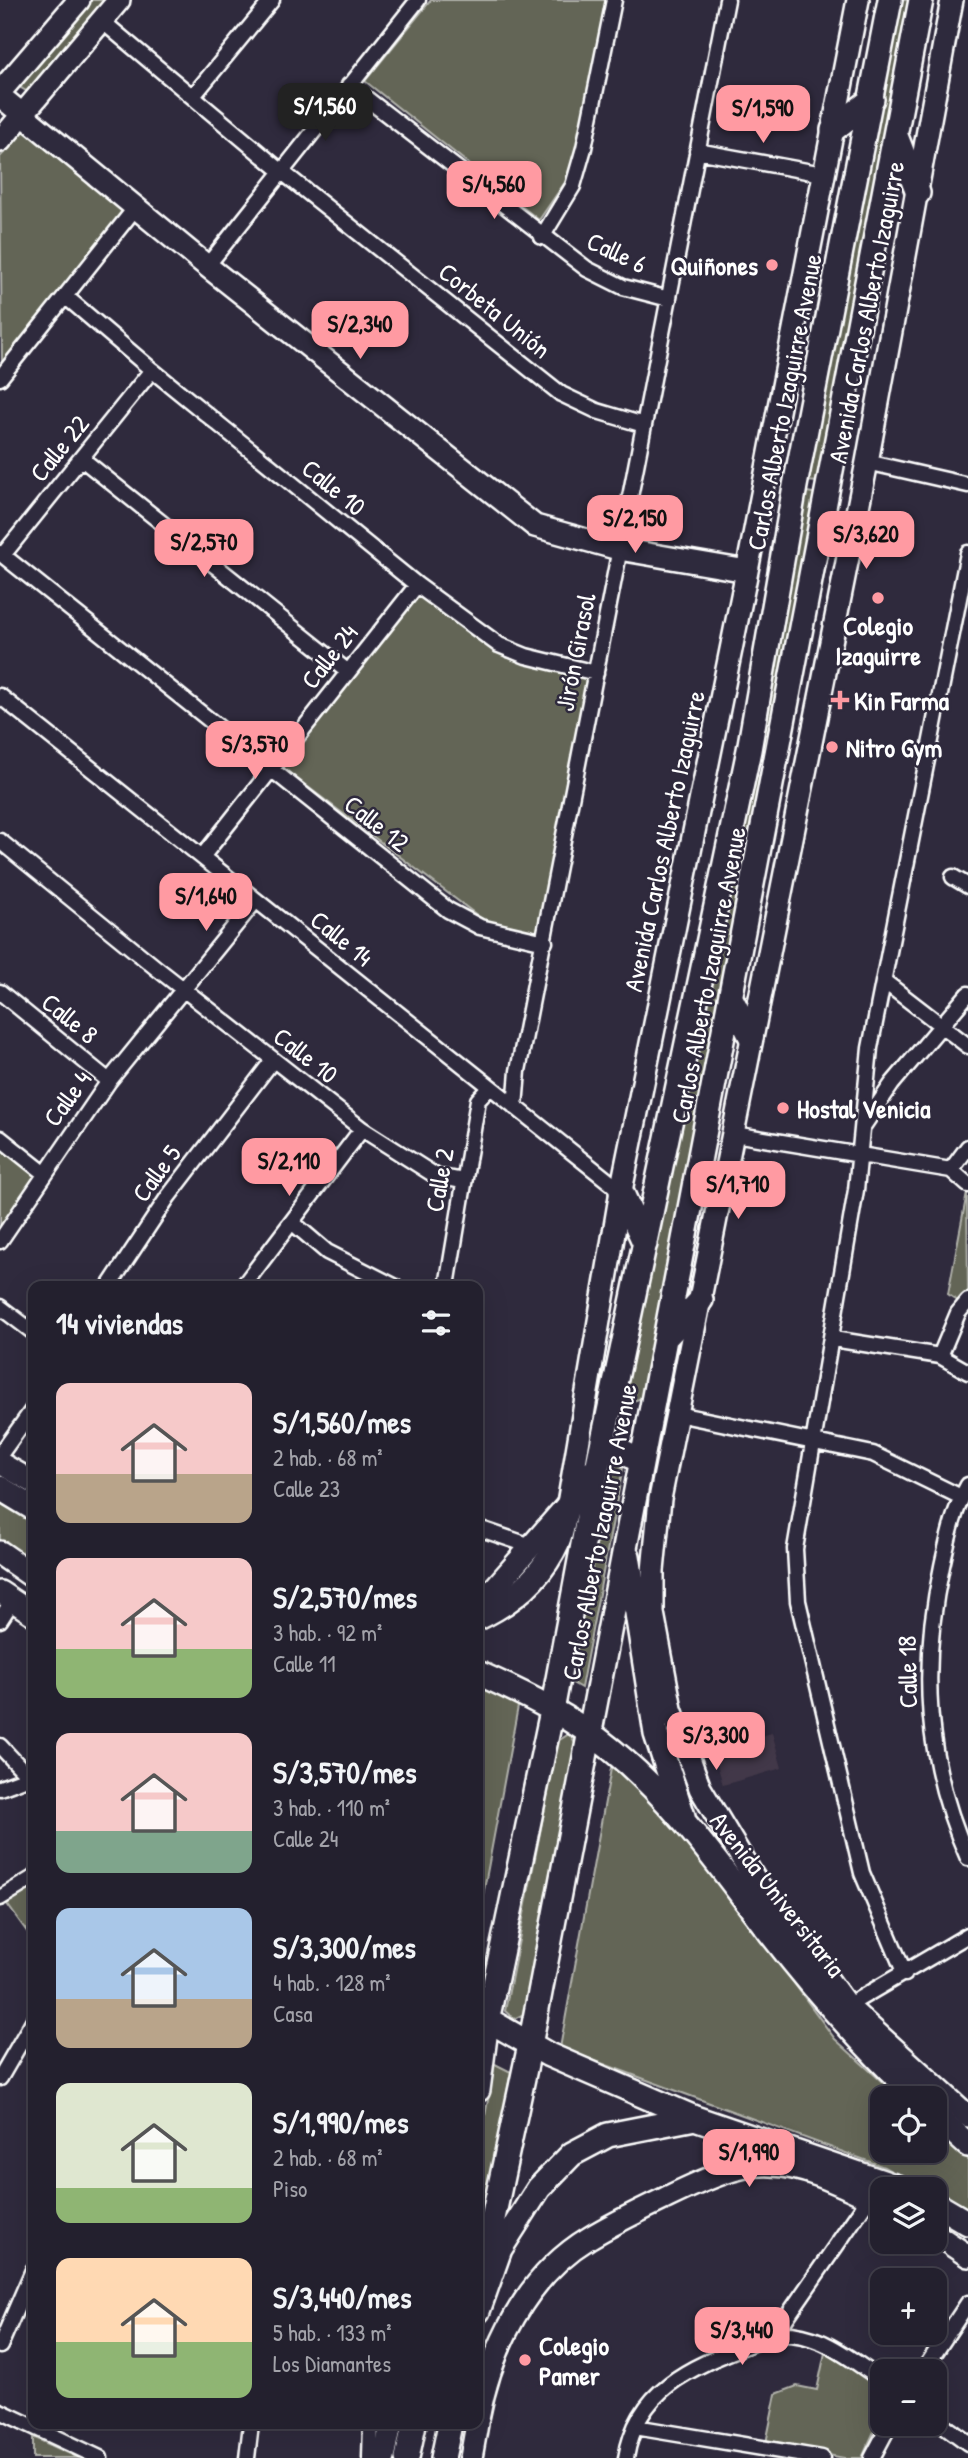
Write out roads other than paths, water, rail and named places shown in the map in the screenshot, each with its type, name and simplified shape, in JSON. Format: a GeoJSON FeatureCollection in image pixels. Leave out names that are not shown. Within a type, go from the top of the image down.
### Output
{"type":"FeatureCollection","features":[{"type":"Feature","properties":{"kind":"main road","name":"Carlos Alberto Izaguirre Avenue"},"geometry":{"type":"LineString","coordinates":[[483,2013],[552,1711],[611,1400],[749,750],[795,486],[890,0]]}},
{"type":"Feature","properties":{"kind":"main road","name":"Carlos Alberto Izaguirre Avenue"},"geometry":{"type":"LineString","coordinates":[[483,2266],[530,2045],[625,1538],[668,1335],[920,0]]}},
{"type":"Feature","properties":{"kind":"main road"},"geometry":{"type":"LineString","coordinates":[[833,130],[872,99]]}},
{"type":"Feature","properties":{"kind":"main road"},"geometry":{"type":"LineString","coordinates":[[896,136],[918,193]]}},
{"type":"Feature","properties":{"kind":"main road"},"geometry":{"type":"LineString","coordinates":[[749,750],[754,759],[764,765],[774,761],[779,755]]}},
{"type":"Feature","properties":{"kind":"main road"},"geometry":{"type":"LineString","coordinates":[[731,998],[751,1037]]}},
{"type":"Feature","properties":{"kind":"main road"},"geometry":{"type":"LineString","coordinates":[[621,1191],[645,1244]]}},
{"type":"Feature","properties":{"kind":"main road"},"geometry":{"type":"LineString","coordinates":[[668,1335],[701,1300]]}},
{"type":"Feature","properties":{"kind":"main road"},"geometry":{"type":"LineString","coordinates":[[611,1400],[634,1414],[642,1413],[652,1406]]}},
{"type":"Feature","properties":{"kind":"main road"},"geometry":{"type":"LineString","coordinates":[[483,1616],[498,1608],[541,1570],[559,1540],[568,1504],[599,1460],[613,1448],[640,1462]]}},
{"type":"Feature","properties":{"kind":"main road"},"geometry":{"type":"LineString","coordinates":[[0,1488],[28,1505]]}},
{"type":"Feature","properties":{"kind":"main road"},"geometry":{"type":"LineString","coordinates":[[568,1504],[582,1551]]}},
{"type":"Feature","properties":{"kind":"main road"},"geometry":{"type":"LineString","coordinates":[[625,1538],[656,1734],[685,1822]]}},
{"type":"Feature","properties":{"kind":"main road"},"geometry":{"type":"LineString","coordinates":[[0,1553],[28,1573]]}},
{"type":"Feature","properties":{"kind":"main road"},"geometry":{"type":"LineString","coordinates":[[644,1646],[662,1665]]}},
{"type":"Feature","properties":{"kind":"main road","name":"Avenida Universitaria"},"geometry":{"type":"LineString","coordinates":[[483,1676],[590,1733],[644,1778],[751,1890],[848,2026],[906,2086]]}},
{"type":"Feature","properties":{"kind":"main road"},"geometry":{"type":"LineString","coordinates":[[483,2018],[530,2045],[773,2154],[870,2180]]}},
{"type":"Feature","properties":{"kind":"main road"},"geometry":{"type":"LineString","coordinates":[[483,2297],[500,2249],[539,2188],[572,2154],[608,2135],[695,2118]]}},
{"type":"Feature","properties":{"kind":"main road"},"geometry":{"type":"LineString","coordinates":[[947,2126],[968,2145]]}},
{"type":"Feature","properties":{"kind":"main road"},"geometry":{"type":"LineString","coordinates":[[947,2211],[968,2223]]}},
{"type":"Feature","properties":{"kind":"main road"},"geometry":{"type":"LineString","coordinates":[[406,2457],[413,2429]]}},
{"type":"Feature","properties":{"kind":"main road"},"geometry":{"type":"LineString","coordinates":[[443,2458],[449,2429]]}},
{"type":"Feature","properties":{"kind":"street"},"geometry":{"type":"LineString","coordinates":[[0,141],[119,0]]}},
{"type":"Feature","properties":{"kind":"street"},"geometry":{"type":"LineString","coordinates":[[193,96],[272,0]]}},
{"type":"Feature","properties":{"kind":"street"},"geometry":{"type":"LineString","coordinates":[[206,266],[418,0]]}},
{"type":"Feature","properties":{"kind":"street"},"geometry":{"type":"LineString","coordinates":[[542,237],[573,186],[584,148],[614,0]]}},
{"type":"Feature","properties":{"kind":"street","name":"Jirón Girasol"},"geometry":{"type":"LineString","coordinates":[[515,1107],[518,1071],[727,0]]}},
{"type":"Feature","properties":{"kind":"street","name":"Avenida Carlos Alberto Izaguirre"},"geometry":{"type":"LineString","coordinates":[[568,1504],[621,1191],[747,571],[858,0]]}},
{"type":"Feature","properties":{"kind":"street","name":"Avenida Carlos Alberto Izaguirre"},"geometry":{"type":"LineString","coordinates":[[662,1665],[653,1613],[653,1571],[660,1499],[867,462],[952,0]]}},
{"type":"Feature","properties":{"kind":"street"},"geometry":{"type":"LineString","coordinates":[[74,2],[0,94],[23,115],[206,266],[535,526],[619,549],[747,571]]}},
{"type":"Feature","properties":{"kind":"street","name":"Corbeta Unión"},"geometry":{"type":"LineString","coordinates":[[102,21],[281,171],[561,394],[597,411],[644,425]]}},
{"type":"Feature","properties":{"kind":"street","name":"Calle 6"},"geometry":{"type":"LineString","coordinates":[[349,85],[587,270],[623,286],[669,299]]}},
{"type":"Feature","properties":{"kind":"street"},"geometry":{"type":"LineString","coordinates":[[697,151],[823,174]]}},
{"type":"Feature","properties":{"kind":"street"},"geometry":{"type":"LineString","coordinates":[[2,370],[136,207]]}},
{"type":"Feature","properties":{"kind":"street","name":"Calle 10"},"geometry":{"type":"LineString","coordinates":[[65,296],[417,585],[499,645],[526,656],[596,673]]}},
{"type":"Feature","properties":{"kind":"street","name":"Calle 22"},"geometry":{"type":"LineString","coordinates":[[1,554],[82,459],[152,370]]}},
{"type":"Feature","properties":{"kind":"street"},"geometry":{"type":"LineString","coordinates":[[82,459],[348,672]]}},
{"type":"Feature","properties":{"kind":"street"},"geometry":{"type":"LineString","coordinates":[[867,462],[968,485]]}},
{"type":"Feature","properties":{"kind":"street"},"geometry":{"type":"LineString","coordinates":[[905,1974],[862,1873],[798,1601],[795,1549],[832,1339],[859,1157],[870,1048],[968,553]]}},
{"type":"Feature","properties":{"kind":"street","name":"Calle 12"},"geometry":{"type":"LineString","coordinates":[[1,554],[449,910],[480,927],[545,942]]}},
{"type":"Feature","properties":{"kind":"street","name":"Calle 24"},"geometry":{"type":"LineString","coordinates":[[202,857],[417,585]]}},
{"type":"Feature","properties":{"kind":"street","name":"Calle 14"},"geometry":{"type":"LineString","coordinates":[[0,696],[621,1191]]}},
{"type":"Feature","properties":{"kind":"street","name":"Calle 10"},"geometry":{"type":"LineString","coordinates":[[0,841],[182,989],[362,1129],[436,1176],[463,1181]]}},
{"type":"Feature","properties":{"kind":"street"},"geometry":{"type":"LineString","coordinates":[[953,877],[968,886]]}},
{"type":"Feature","properties":{"kind":"street"},"geometry":{"type":"LineString","coordinates":[[182,989],[256,900]]}},
{"type":"Feature","properties":{"kind":"street"},"geometry":{"type":"LineString","coordinates":[[885,982],[968,1046]]}},
{"type":"Feature","properties":{"kind":"street","name":"Calle 4"},"geometry":{"type":"LineString","coordinates":[[0,1241],[44,1172],[109,1081],[182,989]]}},
{"type":"Feature","properties":{"kind":"street","name":"Calle 8"},"geometry":{"type":"LineString","coordinates":[[0,992],[109,1081]]}},
{"type":"Feature","properties":{"kind":"street"},"geometry":{"type":"LineString","coordinates":[[862,1128],[892,1084],[968,994]]}},
{"type":"Feature","properties":{"kind":"street","name":"Calle 5"},"geometry":{"type":"LineString","coordinates":[[112,1281],[168,1197],[273,1060]]}},
{"type":"Feature","properties":{"kind":"street","name":"Calle 2"},"geometry":{"type":"LineString","coordinates":[[448,1281],[478,1100],[490,1087]]}},
{"type":"Feature","properties":{"kind":"street"},"geometry":{"type":"LineString","coordinates":[[247,1281],[362,1129]]}},
{"type":"Feature","properties":{"kind":"street"},"geometry":{"type":"LineString","coordinates":[[734,1134],[859,1157],[951,1170],[968,1185]]}},
{"type":"Feature","properties":{"kind":"street"},"geometry":{"type":"LineString","coordinates":[[0,1138],[44,1172]]}},
{"type":"Feature","properties":{"kind":"street"},"geometry":{"type":"LineString","coordinates":[[951,1170],[968,1147]]}},
{"type":"Feature","properties":{"kind":"street"},"geometry":{"type":"LineString","coordinates":[[293,1223],[327,1252],[384,1281]]}},
{"type":"Feature","properties":{"kind":"street"},"geometry":{"type":"LineString","coordinates":[[940,1356],[958,1313],[968,1301]]}},
{"type":"Feature","properties":{"kind":"street"},"geometry":{"type":"LineString","coordinates":[[0,1307],[28,1328]]}},
{"type":"Feature","properties":{"kind":"street"},"geometry":{"type":"LineString","coordinates":[[832,1339],[940,1356],[968,1372]]}},
{"type":"Feature","properties":{"kind":"street"},"geometry":{"type":"LineString","coordinates":[[677,1413],[873,1454],[964,1491]]}},
{"type":"Feature","properties":{"kind":"street"},"geometry":{"type":"LineString","coordinates":[[0,1455],[28,1416]]}},
{"type":"Feature","properties":{"kind":"street"},"geometry":{"type":"LineString","coordinates":[[0,1463],[28,1479]]}},
{"type":"Feature","properties":{"kind":"street","name":"Calle 18"},"geometry":{"type":"LineString","coordinates":[[964,1491],[931,1620],[928,1692],[937,1773],[968,1858]]}},
{"type":"Feature","properties":{"kind":"street"},"geometry":{"type":"LineString","coordinates":[[483,1598],[568,1504]]}},
{"type":"Feature","properties":{"kind":"street"},"geometry":{"type":"LineString","coordinates":[[483,1530],[527,1550]]}},
{"type":"Feature","properties":{"kind":"street"},"geometry":{"type":"LineString","coordinates":[[0,1620],[7,1596],[28,1611]]}},
{"type":"Feature","properties":{"kind":"street","name":"Avenida Universitaria"},"geometry":{"type":"LineString","coordinates":[[662,1665],[671,1709],[690,1766],[751,1890],[847,2006],[968,2116]]}},
{"type":"Feature","properties":{"kind":"street"},"geometry":{"type":"LineString","coordinates":[[0,1746],[28,1775]]}},
{"type":"Feature","properties":{"kind":"street"},"geometry":{"type":"LineString","coordinates":[[0,1788],[28,1780]]}},
{"type":"Feature","properties":{"kind":"street"},"geometry":{"type":"LineString","coordinates":[[0,1899],[28,1881]]}},
{"type":"Feature","properties":{"kind":"street"},"geometry":{"type":"LineString","coordinates":[[847,2006],[968,1935]]}},
{"type":"Feature","properties":{"kind":"street"},"geometry":{"type":"LineString","coordinates":[[0,2078],[28,2030]]}},
{"type":"Feature","properties":{"kind":"street"},"geometry":{"type":"LineString","coordinates":[[483,2391],[506,2329],[535,2288],[567,2254],[619,2222],[684,2189],[738,2171],[773,2154],[870,2199]]}},
{"type":"Feature","properties":{"kind":"street"},"geometry":{"type":"LineString","coordinates":[[775,2334],[870,2208]]}},
{"type":"Feature","properties":{"kind":"street"},"geometry":{"type":"LineString","coordinates":[[947,2242],[968,2256]]}},
{"type":"Feature","properties":{"kind":"street"},"geometry":{"type":"LineString","coordinates":[[0,2346],[27,2299]]}},
{"type":"Feature","properties":{"kind":"street"},"geometry":{"type":"LineString","coordinates":[[931,2359],[968,2302]]}},
{"type":"Feature","properties":{"kind":"street"},"geometry":{"type":"LineString","coordinates":[[626,2458],[635,2427],[647,2403],[676,2377],[775,2334],[814,2337],[870,2373]]}},
{"type":"Feature","properties":{"kind":"street"},"geometry":{"type":"LineString","coordinates":[[0,2411],[28,2424]]}},
{"type":"Feature","properties":{"kind":"street"},"geometry":{"type":"LineString","coordinates":[[635,2427],[822,2458]]}},
{"type":"Feature","properties":{"kind":"street"},"geometry":{"type":"LineString","coordinates":[[947,2428],[968,2443]]}},
{"type":"Feature","properties":{"kind":"street"},"geometry":{"type":"LineString","coordinates":[[38,2429],[100,2458]]}},
{"type":"Feature","properties":{"kind":"street"},"geometry":{"type":"LineString","coordinates":[[247,2458],[250,2429]]}},
{"type":"Feature","properties":{"kind":"street"},"geometry":{"type":"LineString","coordinates":[[370,2458],[371,2429]]}},
{"type":"Feature","properties":{"kind":"street"},"geometry":{"type":"LineString","coordinates":[[384,2458],[390,2429]]}},
{"type":"Feature","properties":{"kind":"street"},"geometry":{"type":"LineString","coordinates":[[471,2458],[476,2429]]}},
{"type":"Feature","properties":{"kind":"street"},"geometry":{"type":"LineString","coordinates":[[872,2458],[884,2436]]}},
{"type":"Feature","properties":{"kind":"place","name":"Quiñones"},"geometry":{"type":"Point","coordinates":[772,265]}},
{"type":"Feature","properties":{"kind":"place","name":"Colegio Izaguirre"},"geometry":{"type":"Point","coordinates":[878,598]}},
{"type":"Feature","properties":{"kind":"place","name":"Kin Farma"},"geometry":{"type":"Point","coordinates":[840,700]}},
{"type":"Feature","properties":{"kind":"place","name":"Nitro Gym"},"geometry":{"type":"Point","coordinates":[832,747]}},
{"type":"Feature","properties":{"kind":"place","name":"Hostal Venicia"},"geometry":{"type":"Point","coordinates":[783,1108]}},
{"type":"Feature","properties":{"kind":"place","name":"Colegio Pamer"},"geometry":{"type":"Point","coordinates":[525,2360]}}]}
